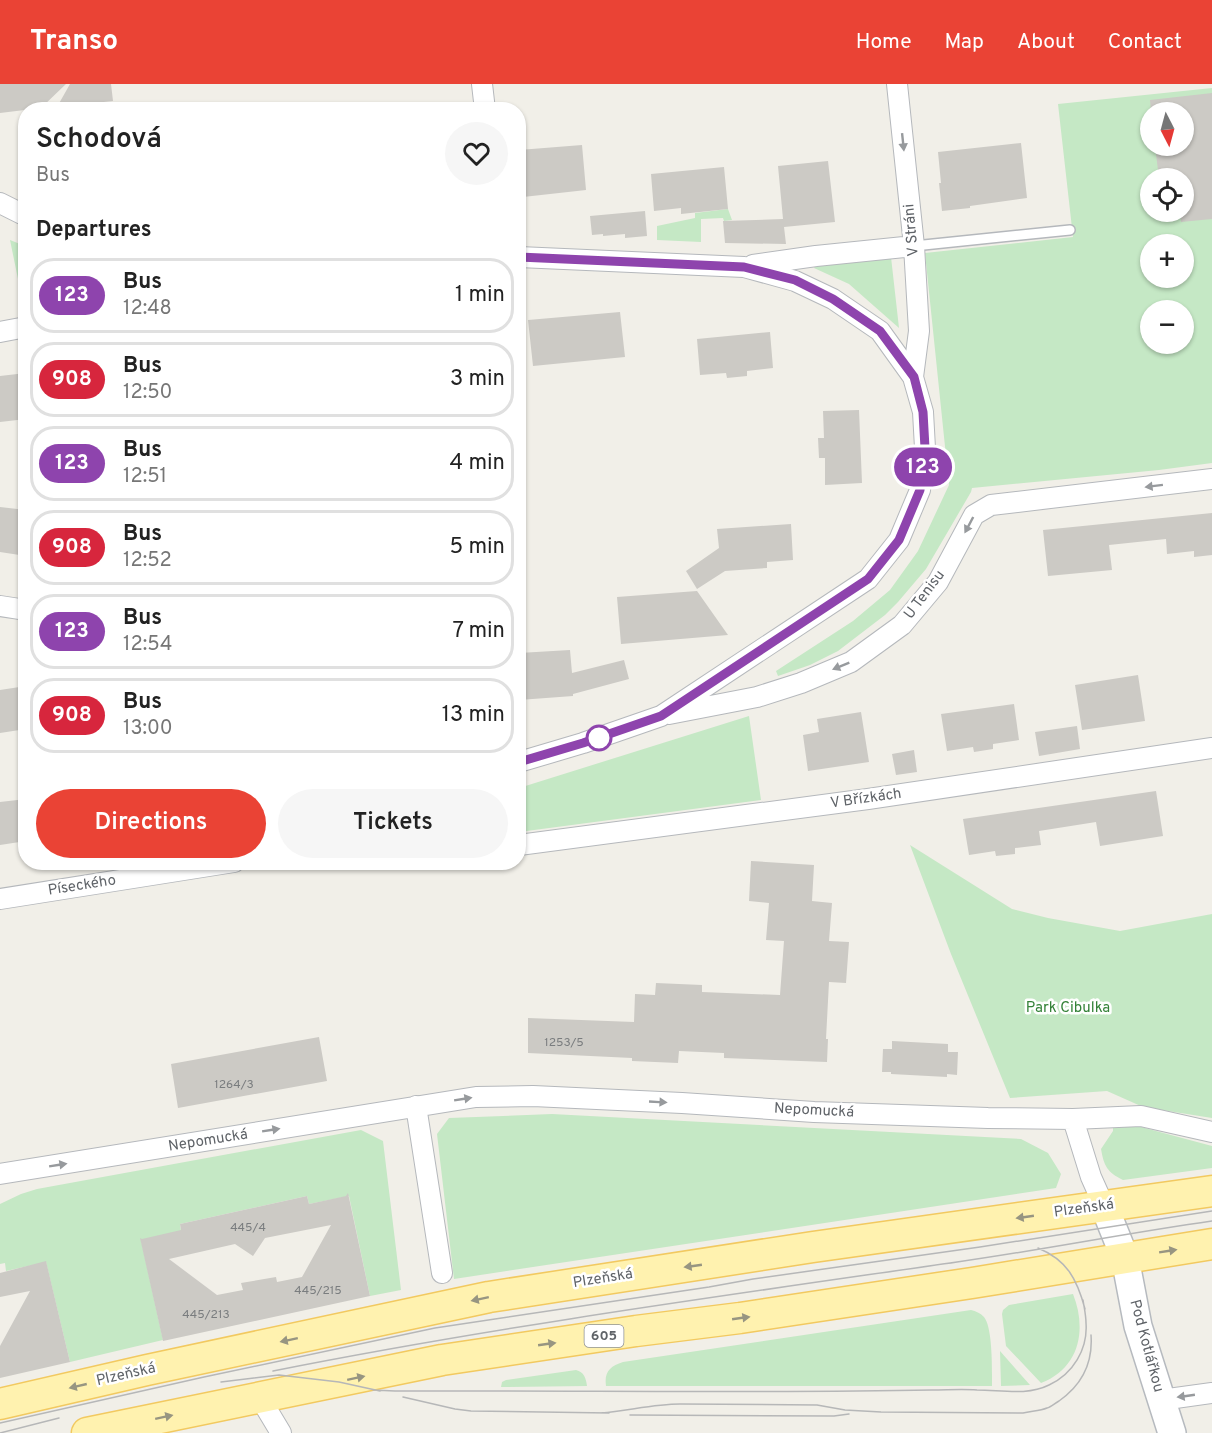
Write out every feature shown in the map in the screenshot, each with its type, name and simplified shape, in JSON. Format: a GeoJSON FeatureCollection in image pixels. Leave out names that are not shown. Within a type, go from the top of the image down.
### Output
{"type":"FeatureCollection","features":[{"type":"Feature","properties":{"kind":"main road","name":"Plzeňská"},"geometry":{"type":"LineString","coordinates":[[0,1404],[489,1297],[813,1247],[1212,1191]]}},
{"type":"Feature","properties":{"kind":"main road","name":"605"},"geometry":{"type":"LineString","coordinates":[[87,1433],[442,1360],[972,1283],[1212,1244]]}},
{"type":"Feature","properties":{"kind":"street"},"geometry":{"type":"LineString","coordinates":[[482,84],[484,102]]}},
{"type":"Feature","properties":{"kind":"street","name":"V Stráni"},"geometry":{"type":"LineString","coordinates":[[897,84],[914,246],[919,331],[914,377]]}},
{"type":"Feature","properties":{"kind":"street"},"geometry":{"type":"LineString","coordinates":[[0,203],[18,212]]}},
{"type":"Feature","properties":{"kind":"street"},"geometry":{"type":"LineString","coordinates":[[526,257],[744,267],[816,256],[914,246]]}},
{"type":"Feature","properties":{"kind":"street"},"geometry":{"type":"LineString","coordinates":[[526,760],[661,716],[868,579],[899,540],[920,490],[925,448],[923,412],[914,377],[880,331],[833,299],[795,280],[744,267]]}},
{"type":"Feature","properties":{"kind":"street"},"geometry":{"type":"LineString","coordinates":[[0,332],[18,329]]}},
{"type":"Feature","properties":{"kind":"street","name":"U Tenisu"},"geometry":{"type":"LineString","coordinates":[[661,716],[757,698],[851,662],[902,626],[938,582],[974,515],[991,505],[1212,479]]}},
{"type":"Feature","properties":{"kind":"street"},"geometry":{"type":"LineString","coordinates":[[0,606],[18,609]]}},
{"type":"Feature","properties":{"kind":"street","name":"V Břízkách"},"geometry":{"type":"LineString","coordinates":[[526,844],[868,800],[1212,748]]}},
{"type":"Feature","properties":{"kind":"street","name":"Píseckého"},"geometry":{"type":"LineString","coordinates":[[0,899],[183,870]]}},
{"type":"Feature","properties":{"kind":"street","name":"Nepomucká"},"geometry":{"type":"LineString","coordinates":[[0,1174],[476,1097],[533,1096],[814,1112],[988,1118],[1073,1119],[1141,1116],[1212,1131]]}},
{"type":"Feature","properties":{"kind":"street"},"geometry":{"type":"LineString","coordinates":[[416,1106],[442,1273]]}},
{"type":"Feature","properties":{"kind":"street"},"geometry":{"type":"LineString","coordinates":[[1073,1119],[1091,1177],[1104,1206]]}},
{"type":"Feature","properties":{"kind":"street","name":"Pod Kotlářkou"},"geometry":{"type":"LineString","coordinates":[[1104,1206],[1125,1258],[1138,1326],[1172,1433]]}},
{"type":"Feature","properties":{"kind":"street"},"geometry":{"type":"LineString","coordinates":[[1161,1400],[1212,1393]]}},
{"type":"Feature","properties":{"kind":"street"},"geometry":{"type":"LineString","coordinates":[[260,1398],[281,1433]]}},
{"type":"Feature","properties":{"kind":"lane"},"geometry":{"type":"LineString","coordinates":[[914,246],[1070,230]]}},
{"type":"Feature","properties":{"kind":"green space"},"geometry":{"type":"Polygon","coordinates":[[[1212,88],[1212,463],[972,488],[926,569],[885,615],[838,651],[810,665],[778,676],[776,671],[853,621],[890,590],[918,551],[949,485],[925,253],[1073,237],[1058,104],[1212,88]]]}},
{"type":"Feature","properties":{"kind":"green space"},"geometry":{"type":"Polygon","coordinates":[[[728,209],[732,220],[701,219],[701,242],[657,240],[657,226],[695,218],[695,213],[728,209]]]}},
{"type":"Feature","properties":{"kind":"green space"},"geometry":{"type":"Polygon","coordinates":[[[10,240],[18,243],[18,279],[10,240]]]}},
{"type":"Feature","properties":{"kind":"green space"},"geometry":{"type":"Polygon","coordinates":[[[891,257],[899,328],[849,284],[814,268],[816,265],[891,257]]]}},
{"type":"Feature","properties":{"kind":"green space"},"geometry":{"type":"Polygon","coordinates":[[[749,716],[761,800],[526,831],[526,786],[749,716]]]}},
{"type":"Feature","properties":{"kind":"green space","name":"Park Cibulka"},"geometry":{"type":"Polygon","coordinates":[[[910,845],[1012,909],[1048,918],[1120,931],[1212,914],[1212,1118],[1143,1107],[1107,1091],[1010,1098],[951,954],[910,845]]]}},
{"type":"Feature","properties":{"kind":"green space"},"geometry":{"type":"Polygon","coordinates":[[[552,1114],[1021,1139],[1048,1153],[1061,1174],[1056,1188],[454,1279],[437,1134],[449,1118],[552,1114]]]}},
{"type":"Feature","properties":{"kind":"green space"},"geometry":{"type":"Polygon","coordinates":[[[1113,1127],[1141,1127],[1212,1146],[1212,1168],[1123,1180],[1107,1168],[1103,1160],[1101,1149],[1113,1131],[1113,1127]]]}},
{"type":"Feature","properties":{"kind":"green space"},"geometry":{"type":"Polygon","coordinates":[[[361,1130],[383,1141],[401,1290],[370,1296],[349,1196],[309,1204],[307,1196],[180,1224],[181,1231],[141,1240],[163,1340],[70,1362],[46,1262],[6,1271],[5,1263],[0,1264],[0,1204],[21,1194],[37,1189],[361,1130]]]}},
{"type":"Feature","properties":{"kind":"green space"},"geometry":{"type":"Polygon","coordinates":[[[1073,1294],[1079,1321],[1077,1346],[1064,1368],[1041,1383],[1006,1346],[1003,1310],[1009,1305],[1073,1294]]]}},
{"type":"Feature","properties":{"kind":"green space"},"geometry":{"type":"Polygon","coordinates":[[[971,1310],[984,1317],[989,1330],[992,1386],[606,1386],[609,1370],[623,1362],[971,1310]]]}},
{"type":"Feature","properties":{"kind":"green space"},"geometry":{"type":"Polygon","coordinates":[[[1000,1351],[1030,1385],[1001,1386],[1000,1351]]]}},
{"type":"Feature","properties":{"kind":"green space"},"geometry":{"type":"Polygon","coordinates":[[[576,1370],[584,1376],[587,1386],[501,1387],[502,1382],[506,1380],[576,1370]]]}},
{"type":"Feature","properties":{"kind":"building"},"geometry":{"type":"Polygon","coordinates":[[[0,84],[66,84],[47,102],[18,102],[18,111],[0,113],[0,84]]]}},
{"type":"Feature","properties":{"kind":"building"},"geometry":{"type":"Polygon","coordinates":[[[70,84],[111,84],[113,101],[60,102],[70,84]]]}},
{"type":"Feature","properties":{"kind":"building"},"geometry":{"type":"Polygon","coordinates":[[[1212,93],[1212,219],[1194,221],[1194,168],[1158,168],[1156,156],[1194,156],[1194,102],[1150,102],[1150,100],[1212,93]]]}},
{"type":"Feature","properties":{"kind":"building"},"geometry":{"type":"Polygon","coordinates":[[[1021,143],[1027,198],[942,211],[938,152],[1021,143]]]}},
{"type":"Feature","properties":{"kind":"building"},"geometry":{"type":"Polygon","coordinates":[[[582,145],[586,190],[526,197],[526,149],[582,145]]]}},
{"type":"Feature","properties":{"kind":"building"},"geometry":{"type":"Polygon","coordinates":[[[828,161],[835,222],[784,227],[786,244],[725,243],[723,221],[783,219],[778,166],[828,161]]]}},
{"type":"Feature","properties":{"kind":"building"},"geometry":{"type":"Polygon","coordinates":[[[724,167],[728,209],[681,214],[681,208],[654,211],[651,174],[724,167]]]}},
{"type":"Feature","properties":{"kind":"building"},"geometry":{"type":"Polygon","coordinates":[[[645,211],[647,236],[625,238],[625,234],[592,235],[590,216],[645,211]]]}},
{"type":"Feature","properties":{"kind":"building"},"geometry":{"type":"Polygon","coordinates":[[[620,312],[625,357],[533,366],[528,320],[620,312]]]}},
{"type":"Feature","properties":{"kind":"building"},"geometry":{"type":"Polygon","coordinates":[[[770,332],[773,368],[747,371],[747,376],[727,378],[726,373],[700,375],[697,339],[770,332]]]}},
{"type":"Feature","properties":{"kind":"building"},"geometry":{"type":"Polygon","coordinates":[[[18,374],[18,420],[0,422],[0,376],[18,374]]]}},
{"type":"Feature","properties":{"kind":"building"},"geometry":{"type":"Polygon","coordinates":[[[859,410],[862,483],[825,485],[825,458],[819,458],[818,438],[824,438],[823,411],[859,410]]]}},
{"type":"Feature","properties":{"kind":"building"},"geometry":{"type":"Polygon","coordinates":[[[0,507],[18,509],[18,555],[0,552],[0,507]]]}},
{"type":"Feature","properties":{"kind":"building"},"geometry":{"type":"Polygon","coordinates":[[[1212,513],[1212,555],[1194,557],[1194,551],[1167,554],[1166,539],[1109,545],[1112,570],[1048,576],[1043,530],[1212,513]]]}},
{"type":"Feature","properties":{"kind":"building"},"geometry":{"type":"Polygon","coordinates":[[[791,524],[793,560],[767,562],[767,568],[725,571],[697,589],[686,571],[719,548],[717,529],[791,524]]]}},
{"type":"Feature","properties":{"kind":"building"},"geometry":{"type":"Polygon","coordinates":[[[697,591],[728,635],[621,644],[617,597],[697,591]]]}},
{"type":"Feature","properties":{"kind":"building"},"geometry":{"type":"Polygon","coordinates":[[[570,650],[572,673],[624,660],[629,679],[573,694],[573,696],[526,699],[526,653],[570,650]]]}},
{"type":"Feature","properties":{"kind":"building"},"geometry":{"type":"Polygon","coordinates":[[[1138,675],[1145,721],[1082,730],[1075,685],[1138,675]]]}},
{"type":"Feature","properties":{"kind":"building"},"geometry":{"type":"Polygon","coordinates":[[[18,687],[18,730],[0,733],[0,690],[18,687]]]}},
{"type":"Feature","properties":{"kind":"building"},"geometry":{"type":"Polygon","coordinates":[[[1014,704],[1019,740],[993,744],[993,749],[974,752],[973,747],[947,751],[941,714],[1014,704]]]}},
{"type":"Feature","properties":{"kind":"building"},"geometry":{"type":"Polygon","coordinates":[[[861,712],[869,762],[808,771],[803,735],[819,732],[817,719],[861,712]]]}},
{"type":"Feature","properties":{"kind":"building"},"geometry":{"type":"Polygon","coordinates":[[[1077,726],[1080,749],[1039,756],[1035,732],[1077,726]]]}},
{"type":"Feature","properties":{"kind":"building"},"geometry":{"type":"Polygon","coordinates":[[[914,750],[917,772],[896,775],[892,754],[914,750]]]}},
{"type":"Feature","properties":{"kind":"building"},"geometry":{"type":"Polygon","coordinates":[[[1156,791],[1163,836],[1100,846],[1096,822],[1039,831],[1041,845],[1015,848],[1015,854],[996,856],[995,851],[969,855],[963,819],[1156,791]]]}},
{"type":"Feature","properties":{"kind":"building"},"geometry":{"type":"Polygon","coordinates":[[[18,800],[18,842],[0,845],[0,802],[18,800]]]}},
{"type":"Feature","properties":{"kind":"building"},"geometry":{"type":"Polygon","coordinates":[[[751,861],[814,865],[812,901],[832,903],[829,941],[849,942],[846,983],[829,982],[827,1062],[724,1058],[724,1053],[679,1051],[678,1063],[632,1061],[632,1058],[528,1053],[528,1018],[634,1022],[635,994],[655,995],[656,983],[702,985],[702,992],[780,995],[784,941],[766,940],[769,903],[749,901],[751,861]]]}},
{"type":"Feature","properties":{"kind":"building"},"geometry":{"type":"Polygon","coordinates":[[[319,1037],[327,1081],[178,1108],[171,1064],[319,1037]]]}},
{"type":"Feature","properties":{"kind":"building"},"geometry":{"type":"Polygon","coordinates":[[[892,1041],[948,1044],[948,1052],[958,1052],[957,1075],[947,1074],[947,1077],[882,1072],[883,1049],[892,1049],[892,1041]]]}},
{"type":"Feature","properties":{"kind":"building"},"geometry":{"type":"Polygon","coordinates":[[[348,1193],[370,1296],[163,1341],[140,1238],[181,1230],[180,1224],[307,1196],[309,1204],[346,1196],[348,1193]],[[331,1225],[265,1238],[253,1256],[235,1244],[169,1259],[217,1295],[243,1290],[241,1283],[276,1277],[277,1282],[302,1277],[331,1225]]]}},
{"type":"Feature","properties":{"kind":"building"},"geometry":{"type":"Polygon","coordinates":[[[46,1261],[70,1362],[0,1378],[0,1346],[30,1291],[0,1297],[0,1273],[46,1261]]]}},
{"type":"Feature","properties":{"kind":"tram line"},"geometry":{"type":"LineString","coordinates":[[0,1423],[435,1328],[1212,1211]]}},
{"type":"Feature","properties":{"kind":"tram line"},"geometry":{"type":"LineString","coordinates":[[273,1371],[529,1325],[989,1257],[1212,1221]]}},
{"type":"Feature","properties":{"kind":"tram line"},"geometry":{"type":"LineString","coordinates":[[1038,1248],[1064,1265],[1078,1288],[1085,1309]]}},
{"type":"Feature","properties":{"kind":"tram line"},"geometry":{"type":"LineString","coordinates":[[373,1390],[697,1392],[960,1390],[1014,1392],[1032,1390],[1058,1380],[1077,1360],[1082,1351],[1086,1333],[1083,1300]]}},
{"type":"Feature","properties":{"kind":"tram line"},"geometry":{"type":"LineString","coordinates":[[601,1413],[680,1404],[817,1405],[845,1410],[881,1412],[1023,1413],[1050,1407],[1074,1388],[1088,1364],[1091,1335]]}},
{"type":"Feature","properties":{"kind":"tram line"},"geometry":{"type":"LineString","coordinates":[[221,1382],[279,1375],[339,1382],[380,1391]]}},
{"type":"Feature","properties":{"kind":"tram line"},"geometry":{"type":"LineString","coordinates":[[403,1397],[471,1411],[609,1413]]}},
{"type":"Feature","properties":{"kind":"tram line"},"geometry":{"type":"LineString","coordinates":[[630,1415],[834,1416],[849,1414]]}},
{"type":"Feature","properties":{"kind":"tram line"},"geometry":{"type":"LineString","coordinates":[[0,1433],[59,1418]]}},
{"type":"Feature","properties":{"kind":"bus line","name":"123"},"geometry":{"type":"LineString","coordinates":[[526,257],[744,267],[795,280],[833,299],[880,331],[914,377],[923,412],[925,448],[920,490],[899,540],[868,579],[661,716],[526,760]]}}]}
